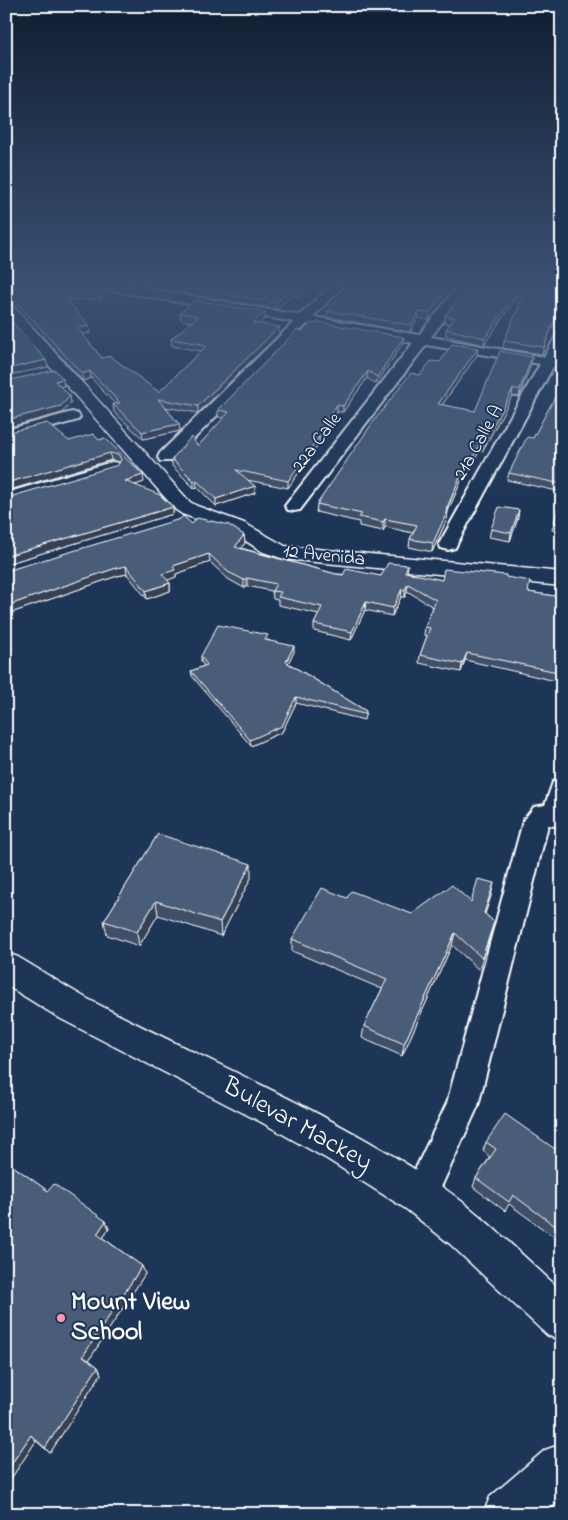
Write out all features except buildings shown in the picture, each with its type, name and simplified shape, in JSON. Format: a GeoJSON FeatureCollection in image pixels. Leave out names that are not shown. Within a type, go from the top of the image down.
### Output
{"type":"FeatureCollection","features":[{"type":"Feature","properties":{"kind":"street","name":"12 Avenida"},"geometry":{"type":"LineString","coordinates":[[43,357],[54,372],[183,506],[191,512],[236,526],[254,536],[267,547],[284,552],[562,579]]}},
{"type":"Feature","properties":{"kind":"street"},"geometry":{"type":"LineString","coordinates":[[166,457],[265,357]]}},
{"type":"Feature","properties":{"kind":"street","name":"22a Calle"},"geometry":{"type":"LineString","coordinates":[[294,506],[408,357]]}},
{"type":"Feature","properties":{"kind":"street"},"geometry":{"type":"LineString","coordinates":[[520,357],[555,363]]}},
{"type":"Feature","properties":{"kind":"street","name":"21a Calle A"},"geometry":{"type":"LineString","coordinates":[[448,544],[555,363]]}},
{"type":"Feature","properties":{"kind":"street"},"geometry":{"type":"LineString","coordinates":[[6,435],[72,417]]}},
{"type":"Feature","properties":{"kind":"street"},"geometry":{"type":"LineString","coordinates":[[6,499],[112,467]]}},
{"type":"Feature","properties":{"kind":"street"},"geometry":{"type":"LineString","coordinates":[[420,1195],[462,1106],[536,821],[543,814],[559,807]]}},
{"type":"Feature","properties":{"kind":"street","name":"Bulevar Mackey"},"geometry":{"type":"LineString","coordinates":[[6,967],[73,1008],[274,1110],[340,1146],[420,1195],[464,1230],[562,1320]]}},
{"type":"Feature","properties":{"kind":"street"},"geometry":{"type":"LineString","coordinates":[[507,1514],[562,1468]]}},
{"type":"Feature","properties":{"kind":"place","name":"Mount View School"},"geometry":{"type":"Point","coordinates":[61,1318]}}]}
